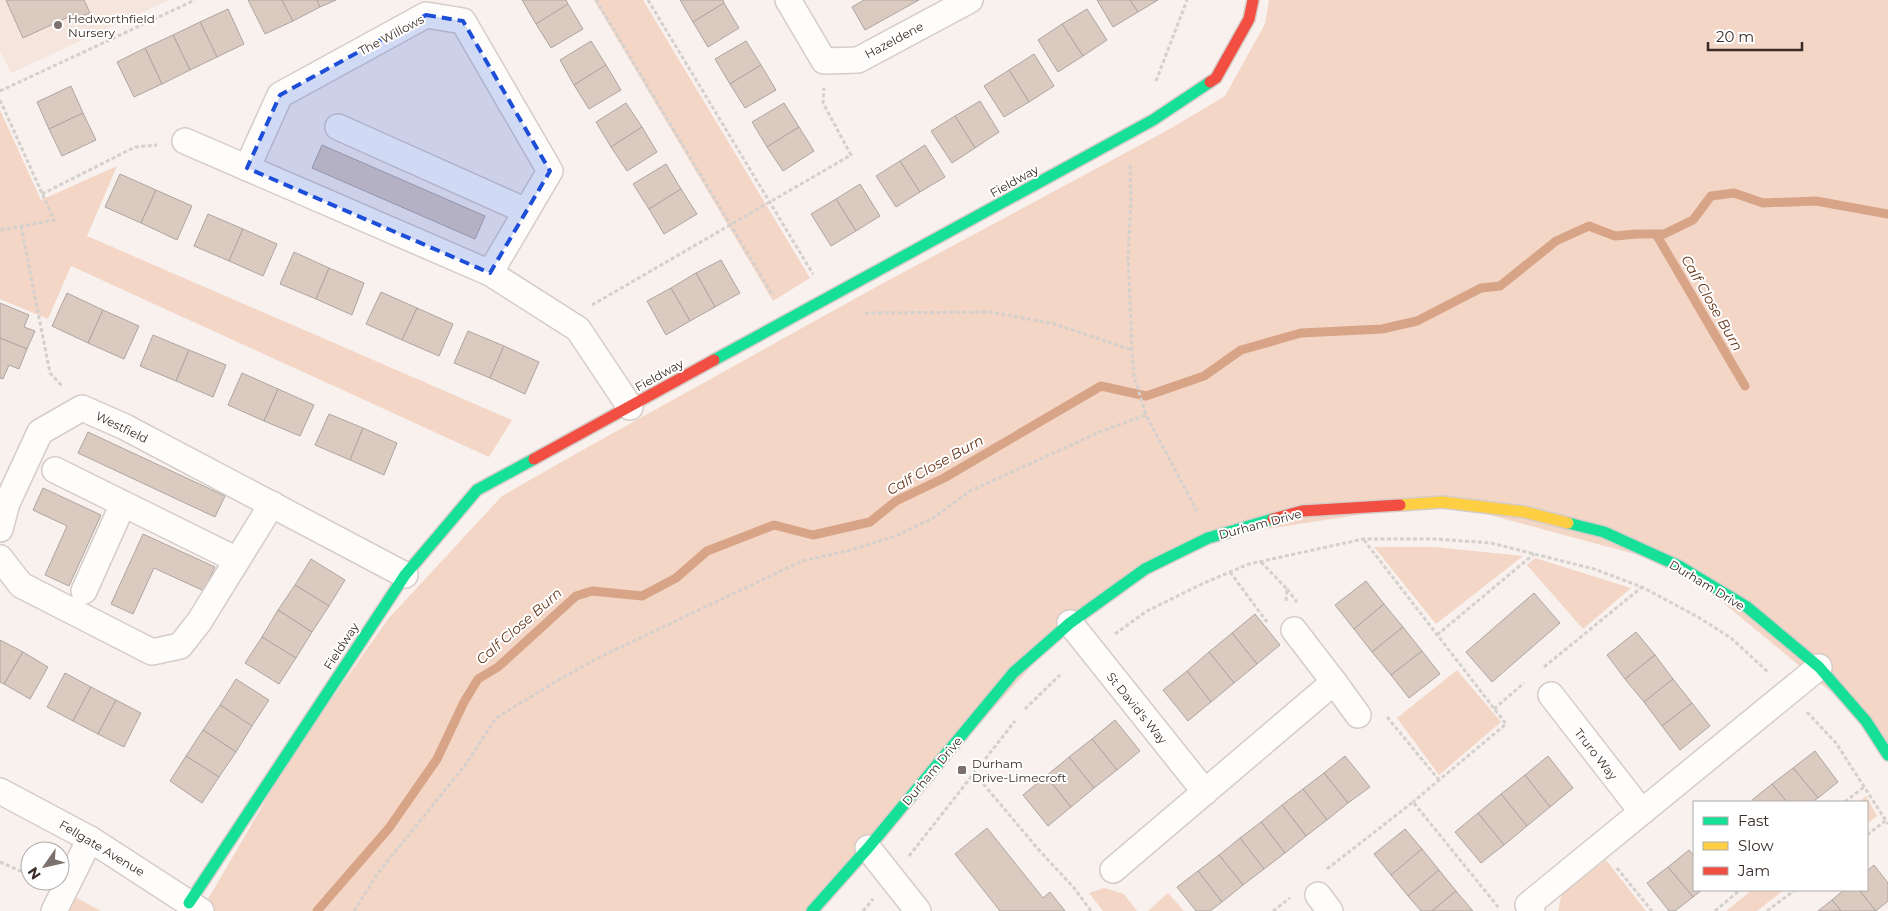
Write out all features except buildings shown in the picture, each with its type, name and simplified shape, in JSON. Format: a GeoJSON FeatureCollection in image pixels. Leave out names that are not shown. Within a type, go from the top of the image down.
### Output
{"type":"FeatureCollection","features":[{"type":"Feature","properties":{"kind":"street"},"geometry":{"type":"LineString","coordinates":[[788,0],[824,61]]}},
{"type":"Feature","properties":{"kind":"street","name":"Hazeldene"},"geometry":{"type":"LineString","coordinates":[[824,61],[858,60],[970,0]]}},
{"type":"Feature","properties":{"kind":"street","name":"Fieldway"},"geometry":{"type":"LineString","coordinates":[[195,907],[404,575],[477,490],[1153,120],[1216,78],[1250,19],[1252,0]]}},
{"type":"Feature","properties":{"kind":"street","name":"The Willows"},"geometry":{"type":"LineString","coordinates":[[247,168],[280,95],[426,15],[463,21],[550,171],[490,273]]}},
{"type":"Feature","properties":{"kind":"street"},"geometry":{"type":"LineString","coordinates":[[338,127],[526,211]]}},
{"type":"Feature","properties":{"kind":"street"},"geometry":{"type":"LineString","coordinates":[[185,141],[490,273],[578,329],[630,407]]}},
{"type":"Feature","properties":{"kind":"street","name":"Westfield"},"geometry":{"type":"LineString","coordinates":[[0,529],[7,503],[40,432],[82,408],[125,426],[404,575]]}},
{"type":"Feature","properties":{"kind":"street"},"geometry":{"type":"LineString","coordinates":[[55,470],[237,560]]}},
{"type":"Feature","properties":{"kind":"street","name":"Durham Drive"},"geometry":{"type":"LineString","coordinates":[[812,911],[868,848],[1014,672],[1070,623],[1145,569],[1208,538],[1302,511],[1442,502],[1525,512],[1604,532],[1679,566],[1746,607],[1819,667],[1866,721],[1888,755]]}},
{"type":"Feature","properties":{"kind":"street"},"geometry":{"type":"LineString","coordinates":[[84,590],[123,504]]}},
{"type":"Feature","properties":{"kind":"street"},"geometry":{"type":"LineString","coordinates":[[0,558],[21,585],[152,652],[180,646],[199,622],[272,504]]}},
{"type":"Feature","properties":{"kind":"street","name":"St David's Way"},"geometry":{"type":"LineString","coordinates":[[1070,623],[1205,792]]}},
{"type":"Feature","properties":{"kind":"street"},"geometry":{"type":"LineString","coordinates":[[1280,625],[1334,682],[1358,715]]}},
{"type":"Feature","properties":{"kind":"street"},"geometry":{"type":"LineString","coordinates":[[1532,911],[1528,905],[1819,667]]}},
{"type":"Feature","properties":{"kind":"street"},"geometry":{"type":"LineString","coordinates":[[1114,870],[1334,682]]}},
{"type":"Feature","properties":{"kind":"street","name":"Truro Way"},"geometry":{"type":"LineString","coordinates":[[1551,695],[1642,812]]}},
{"type":"Feature","properties":{"kind":"street","name":"Fellgate Avenue"},"geometry":{"type":"LineString","coordinates":[[0,791],[90,838],[195,907]]}},
{"type":"Feature","properties":{"kind":"street"},"geometry":{"type":"LineString","coordinates":[[54,911],[90,838]]}},
{"type":"Feature","properties":{"kind":"street"},"geometry":{"type":"LineString","coordinates":[[868,848],[918,911]]}},
{"type":"Feature","properties":{"kind":"path"},"geometry":{"type":"LineString","coordinates":[[0,91],[195,0]]}},
{"type":"Feature","properties":{"kind":"path"},"geometry":{"type":"LineString","coordinates":[[596,0],[787,320]]}},
{"type":"Feature","properties":{"kind":"path"},"geometry":{"type":"LineString","coordinates":[[648,0],[828,298],[840,310],[856,314],[884,312],[918,314],[991,312],[1056,324],[1132,350]]}},
{"type":"Feature","properties":{"kind":"path"},"geometry":{"type":"LineString","coordinates":[[1156,82],[1187,0]]}},
{"type":"Feature","properties":{"kind":"path"},"geometry":{"type":"LineString","coordinates":[[578,329],[589,307],[851,154],[823,103],[824,61]]}},
{"type":"Feature","properties":{"kind":"path"},"geometry":{"type":"LineString","coordinates":[[0,100],[54,220],[0,230]]}},
{"type":"Feature","properties":{"kind":"path"},"geometry":{"type":"LineString","coordinates":[[1138,128],[1130,151],[1131,200],[1128,255],[1134,376],[1146,415],[1198,513],[1208,538]]}},
{"type":"Feature","properties":{"kind":"path"},"geometry":{"type":"LineString","coordinates":[[42,194],[135,147],[185,141]]}},
{"type":"Feature","properties":{"kind":"path"},"geometry":{"type":"LineString","coordinates":[[21,226],[50,373],[82,408]]}},
{"type":"Feature","properties":{"kind":"path"},"geometry":{"type":"LineString","coordinates":[[354,911],[378,874],[466,764],[496,718],[602,656],[802,561],[847,551],[896,536],[933,518],[970,490],[1102,431],[1146,415]]}},
{"type":"Feature","properties":{"kind":"path"},"geometry":{"type":"LineString","coordinates":[[1324,872],[1414,802],[1506,724],[1363,539]]}},
{"type":"Feature","properties":{"kind":"path"},"geometry":{"type":"LineString","coordinates":[[1023,711],[1065,669],[1146,611],[1249,564],[1363,539],[1436,539],[1491,543],[1594,569],[1642,587],[1698,616],[1731,638],[1762,666],[1836,743],[1887,823],[1868,834]]}},
{"type":"Feature","properties":{"kind":"path"},"geometry":{"type":"LineString","coordinates":[[1437,635],[1534,554]]}},
{"type":"Feature","properties":{"kind":"path"},"geometry":{"type":"LineString","coordinates":[[1262,562],[1287,589],[1286,604]]}},
{"type":"Feature","properties":{"kind":"path"},"geometry":{"type":"LineString","coordinates":[[1230,572],[1267,622],[1280,625]]}},
{"type":"Feature","properties":{"kind":"path"},"geometry":{"type":"LineString","coordinates":[[1542,668],[1642,587]]}},
{"type":"Feature","properties":{"kind":"path"},"geometry":{"type":"LineString","coordinates":[[1267,622],[1280,625]]}},
{"type":"Feature","properties":{"kind":"path"},"geometry":{"type":"LineString","coordinates":[[1118,632],[1118,639]]}},
{"type":"Feature","properties":{"kind":"path"},"geometry":{"type":"LineString","coordinates":[[1761,674],[1762,666]]}},
{"type":"Feature","properties":{"kind":"path"},"geometry":{"type":"LineString","coordinates":[[1494,709],[1528,680]]}},
{"type":"Feature","properties":{"kind":"path"},"geometry":{"type":"LineString","coordinates":[[863,911],[975,774],[1017,719]]}},
{"type":"Feature","properties":{"kind":"path"},"geometry":{"type":"LineString","coordinates":[[975,774],[1038,849],[1074,888],[1091,911]]}},
{"type":"Feature","properties":{"kind":"path"},"geometry":{"type":"LineString","coordinates":[[1846,801],[1865,786]]}},
{"type":"Feature","properties":{"kind":"path"},"geometry":{"type":"LineString","coordinates":[[1414,802],[1501,911]]}},
{"type":"Feature","properties":{"kind":"path"},"geometry":{"type":"LineString","coordinates":[[1600,846],[1652,911]]}},
{"type":"Feature","properties":{"kind":"path"},"geometry":{"type":"LineString","coordinates":[[0,862],[20,871]]}},
{"type":"Feature","properties":{"kind":"path"},"geometry":{"type":"LineString","coordinates":[[1715,911],[1739,891]]}},
{"type":"Feature","properties":{"kind":"path"},"geometry":{"type":"LineString","coordinates":[[1767,911],[1794,891]]}},
{"type":"Feature","properties":{"kind":"highlighted area"},"geometry":{"type":"Polygon","coordinates":[[[426,15],[463,21],[550,171],[490,273],[247,168],[280,95],[426,15]]]}},
{"type":"Feature","properties":{"kind":"shaded area","name":"Hedworthfield Nursery"},"geometry":{"type":"Polygon","coordinates":[[[0,0],[169,0],[11,73],[0,50],[0,0]]]}},
{"type":"Feature","properties":{"kind":"shaded area"},"geometry":{"type":"Polygon","coordinates":[[[594,0],[643,0],[810,278],[773,301],[594,0]]]}},
{"type":"Feature","properties":{"kind":"shaded area"},"geometry":{"type":"Polygon","coordinates":[[[1269,0],[1888,0],[1888,755],[1866,721],[1679,566],[1442,502],[1208,538],[1070,623],[812,911],[201,911],[291,757],[388,619],[502,496],[876,287],[1168,130],[1225,96],[1265,24],[1269,0]]]}},
{"type":"Feature","properties":{"kind":"shaded area"},"geometry":{"type":"Polygon","coordinates":[[[0,110],[41,200],[117,166],[87,236],[512,420],[489,457],[71,266],[48,319],[0,299],[0,110]]]}},
{"type":"Feature","properties":{"kind":"shaded area"},"geometry":{"type":"Polygon","coordinates":[[[1374,547],[1435,547],[1523,556],[1436,624],[1374,547]]]}},
{"type":"Feature","properties":{"kind":"shaded area"},"geometry":{"type":"Polygon","coordinates":[[[1535,558],[1631,588],[1583,629],[1527,565],[1535,558]]]}},
{"type":"Feature","properties":{"kind":"shaded area"},"geometry":{"type":"Polygon","coordinates":[[[1457,670],[1501,722],[1439,775],[1397,718],[1457,670]]]}},
{"type":"Feature","properties":{"kind":"shaded area"},"geometry":{"type":"Polygon","coordinates":[[[1866,796],[1877,816],[1868,823],[1868,801],[1860,801],[1866,796]]]}},
{"type":"Feature","properties":{"kind":"shaded area"},"geometry":{"type":"Polygon","coordinates":[[[1606,860],[1646,911],[1558,911],[1562,893],[1606,860]]]}},
{"type":"Feature","properties":{"kind":"shaded area"},"geometry":{"type":"Polygon","coordinates":[[[1104,888],[1124,894],[1137,911],[1103,911],[1089,893],[1104,888]]]}},
{"type":"Feature","properties":{"kind":"shaded area"},"geometry":{"type":"Polygon","coordinates":[[[64,891],[101,911],[54,911],[64,891]]]}},
{"type":"Feature","properties":{"kind":"shaded area"},"geometry":{"type":"Polygon","coordinates":[[[1751,891],[1783,891],[1757,911],[1726,911],[1751,891]]]}},
{"type":"Feature","properties":{"kind":"shaded area"},"geometry":{"type":"Polygon","coordinates":[[[1168,893],[1184,911],[1148,911],[1168,893]]]}},
{"type":"Feature","properties":{"kind":"waterway","name":"Calf Close Burn"},"geometry":{"type":"LineString","coordinates":[[317,911],[389,828],[437,759],[464,702],[478,679],[498,667],[576,596],[592,591],[642,596],[676,578],[707,551],[774,525],[813,535],[870,522],[896,501],[944,478],[1101,386],[1146,396],[1204,376],[1241,350],[1301,333],[1382,329],[1417,321],[1481,288],[1500,286],[1556,241],[1589,226],[1615,236],[1664,234],[1693,220],[1711,196],[1734,193],[1763,203],[1816,201],[1888,214]]}},
{"type":"Feature","properties":{"kind":"waterway","name":"Calf Close Burn"},"geometry":{"type":"LineString","coordinates":[[1656,234],[1745,386]]}},
{"type":"Feature","properties":{"kind":"traffic: fast"},"geometry":{"type":"LineString","coordinates":[[714,360],[1153,120],[1210,82]]}},
{"type":"Feature","properties":{"kind":"traffic: fast"},"geometry":{"type":"LineString","coordinates":[[189,903],[405,575],[477,490],[534,459]]}},
{"type":"Feature","properties":{"kind":"traffic: fast"},"geometry":{"type":"LineString","coordinates":[[812,911],[868,848],[1014,672],[1070,623],[1145,569],[1208,538],[1273,519]]}},
{"type":"Feature","properties":{"kind":"traffic: fast"},"geometry":{"type":"LineString","coordinates":[[1568,523],[1604,532],[1679,566],[1747,607],[1819,667],[1866,721],[1888,755]]}},
{"type":"Feature","properties":{"kind":"traffic: slow"},"geometry":{"type":"LineString","coordinates":[[1400,505],[1442,502],[1525,512],[1568,523]]}},
{"type":"Feature","properties":{"kind":"traffic: jam"},"geometry":{"type":"LineString","coordinates":[[1210,82],[1216,78],[1249,19],[1253,0]]}},
{"type":"Feature","properties":{"kind":"traffic: jam"},"geometry":{"type":"LineString","coordinates":[[534,459],[714,360]]}},
{"type":"Feature","properties":{"kind":"traffic: jam"},"geometry":{"type":"LineString","coordinates":[[1273,519],[1302,511],[1400,505]]}},
{"type":"Feature","properties":{"kind":"place","name":"Hedworthfield Nursery"},"geometry":{"type":"Point","coordinates":[58,25]}},
{"type":"Feature","properties":{"kind":"place","name":"Durham Drive-Limecroft"},"geometry":{"type":"Point","coordinates":[962,770]}}]}
